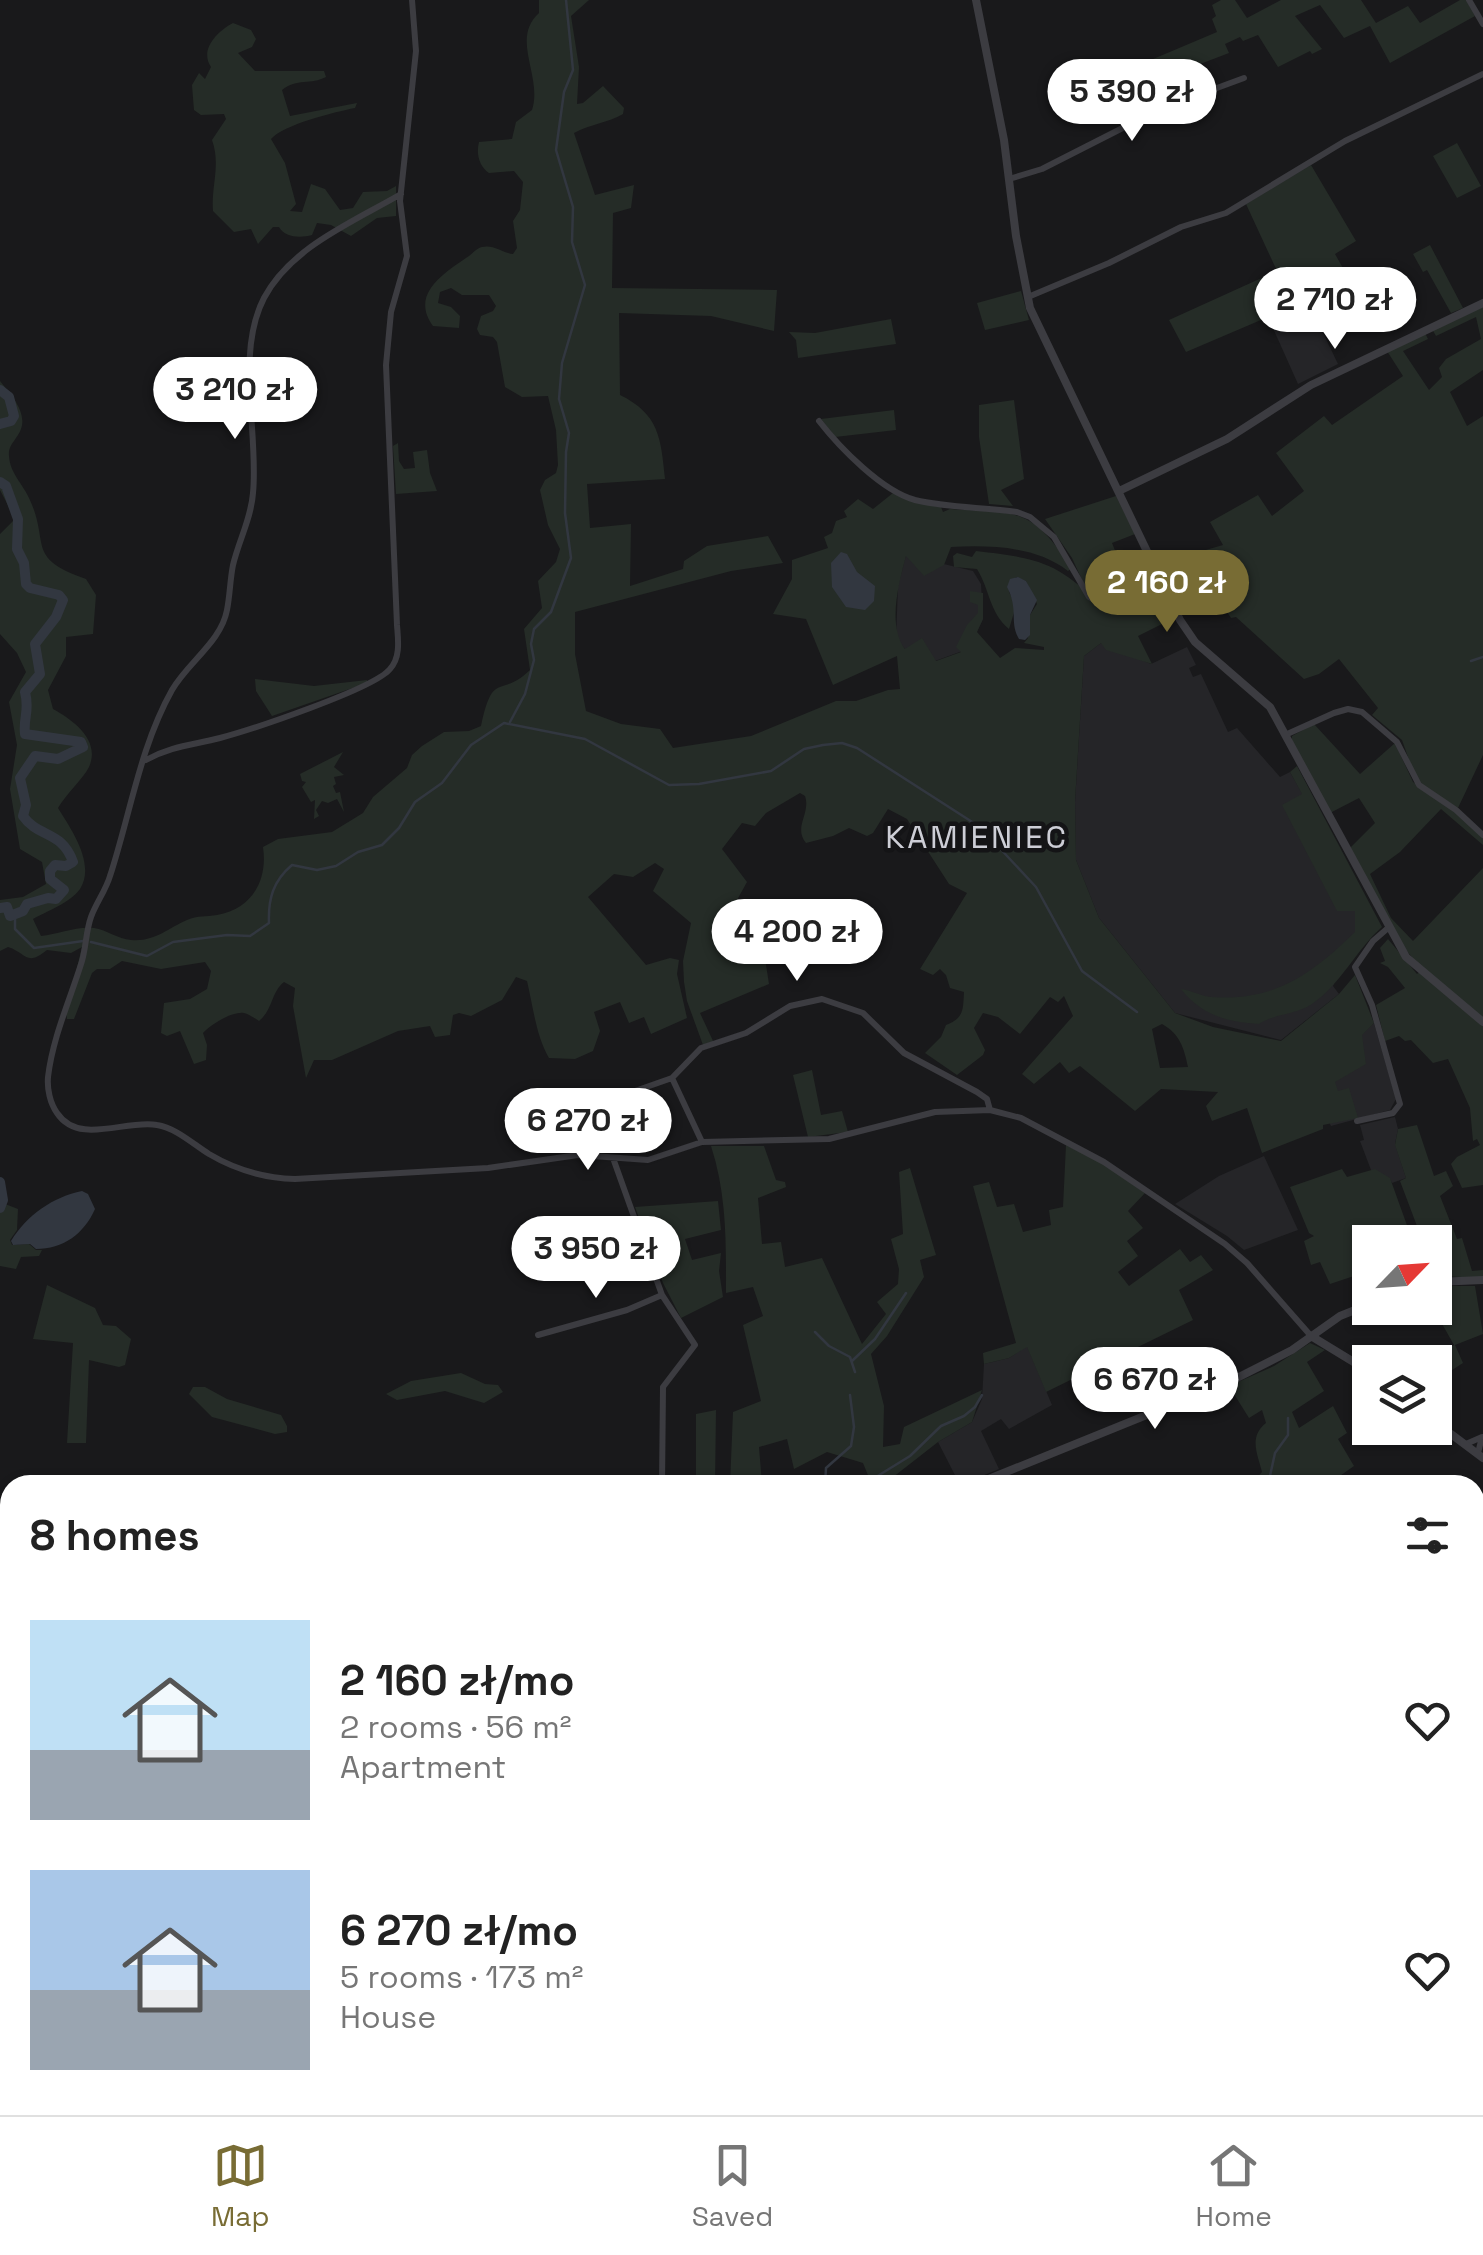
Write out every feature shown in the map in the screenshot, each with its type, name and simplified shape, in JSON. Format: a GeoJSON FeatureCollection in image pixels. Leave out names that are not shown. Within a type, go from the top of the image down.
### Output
{"type":"FeatureCollection","features":[{"type":"Feature","properties":{"kind":"street"},"geometry":{"type":"LineString","coordinates":[[145,760],[173,746],[226,736],[376,680],[392,668],[398,651],[386,365],[392,312],[407,256],[401,194],[416,51],[412,0]]}},
{"type":"Feature","properties":{"kind":"street"},"geometry":{"type":"LineString","coordinates":[[976,0],[1027,297],[1170,599],[1192,638],[1262,698],[1388,928],[1419,971],[1483,1022]]}},
{"type":"Feature","properties":{"kind":"street"},"geometry":{"type":"LineString","coordinates":[[1469,0],[1483,24]]}},
{"type":"Feature","properties":{"kind":"street"},"geometry":{"type":"LineString","coordinates":[[1027,297],[1109,263],[1180,227],[1226,212],[1346,140],[1483,74]]}},
{"type":"Feature","properties":{"kind":"street"},"geometry":{"type":"LineString","coordinates":[[1009,179],[1042,168],[1160,109],[1244,78]]}},
{"type":"Feature","properties":{"kind":"street"},"geometry":{"type":"LineString","coordinates":[[401,194],[307,250],[284,271],[262,303],[256,321],[249,397],[255,468],[253,493],[248,524],[232,570],[224,621],[172,692],[124,818],[110,878],[89,922],[83,957],[58,1030],[48,1087],[56,1112],[64,1120],[89,1130],[154,1124],[239,1170],[276,1178],[488,1168],[570,1156],[648,1160],[702,1142],[829,1139],[934,1112],[990,1110],[1021,1118],[1104,1162],[1224,1244],[1247,1263],[1311,1336],[1352,1361]]}},
{"type":"Feature","properties":{"kind":"street"},"geometry":{"type":"LineString","coordinates":[[1119,491],[1227,439],[1311,385],[1483,302]]}},
{"type":"Feature","properties":{"kind":"street"},"geometry":{"type":"LineString","coordinates":[[820,421],[835,442],[889,488],[912,499],[1030,517],[1054,537],[1088,597],[1100,604],[1170,599]]}},
{"type":"Feature","properties":{"kind":"street"},"geometry":{"type":"LineString","coordinates":[[1285,735],[1334,713],[1348,709],[1362,712],[1397,742],[1419,785],[1456,810],[1483,835]]}},
{"type":"Feature","properties":{"kind":"street"},"geometry":{"type":"LineString","coordinates":[[1357,1121],[1393,1113],[1400,1104],[1372,1005],[1354,967],[1388,928]]}},
{"type":"Feature","properties":{"kind":"street"},"geometry":{"type":"LineString","coordinates":[[635,1091],[672,1078],[701,1048],[746,1033],[790,1006],[822,999],[863,1013],[904,1053],[977,1092],[986,1099],[990,1110]]}},
{"type":"Feature","properties":{"kind":"street"},"geometry":{"type":"LineString","coordinates":[[672,1078],[702,1142]]}},
{"type":"Feature","properties":{"kind":"street"},"geometry":{"type":"LineString","coordinates":[[612,1157],[662,1294],[694,1345],[662,1387],[662,1475]]}},
{"type":"Feature","properties":{"kind":"street"},"geometry":{"type":"LineString","coordinates":[[1452,1281],[1483,1280]]}},
{"type":"Feature","properties":{"kind":"street"},"geometry":{"type":"LineString","coordinates":[[538,1335],[627,1310],[662,1294]]}},
{"type":"Feature","properties":{"kind":"street"},"geometry":{"type":"LineString","coordinates":[[999,1475],[1233,1380],[1352,1311]]}},
{"type":"Feature","properties":{"kind":"street"},"geometry":{"type":"LineString","coordinates":[[1452,1434],[1480,1456]]}},
{"type":"Feature","properties":{"kind":"street"},"geometry":{"type":"LineString","coordinates":[[1466,1444],[1482,1437],[1480,1456]]}},
{"type":"Feature","properties":{"kind":"shaded area"},"geometry":{"type":"Polygon","coordinates":[[[539,0],[589,0],[571,16],[579,67],[577,104],[603,86],[624,108],[617,117],[574,133],[595,195],[634,185],[631,208],[613,213],[612,288],[777,290],[774,331],[711,316],[619,313],[620,395],[643,410],[656,429],[665,479],[587,484],[590,528],[631,524],[630,586],[683,569],[684,561],[707,546],[768,536],[783,563],[731,571],[575,612],[575,654],[586,711],[621,724],[660,729],[673,748],[751,736],[836,701],[856,701],[900,689],[897,656],[833,685],[806,619],[773,614],[792,579],[792,560],[828,548],[824,537],[832,533],[836,521],[847,517],[844,511],[858,499],[873,509],[893,493],[941,507],[943,512],[950,509],[1022,517],[1045,533],[1072,568],[1068,571],[1042,556],[1012,549],[951,547],[944,565],[924,576],[906,556],[896,616],[905,649],[922,638],[936,661],[961,652],[956,647],[978,613],[978,605],[970,602],[970,591],[983,593],[983,619],[977,632],[1000,658],[1015,648],[1044,650],[1024,643],[1030,615],[1037,604],[1026,581],[1016,577],[1009,592],[1016,606],[1009,629],[997,615],[977,569],[954,567],[953,556],[957,553],[972,557],[976,551],[1045,564],[1071,579],[1101,606],[1166,605],[1174,618],[1138,636],[1152,664],[1106,650],[1101,643],[1084,656],[1075,801],[1076,860],[1099,918],[1175,1013],[1213,1027],[1281,1041],[1339,994],[1355,975],[1374,1023],[1362,1035],[1366,1064],[1335,1082],[1338,1091],[1349,1088],[1358,1118],[1323,1125],[1323,1129],[1262,1153],[1247,1108],[1212,1121],[1206,1106],[1218,1092],[1161,1089],[1135,1111],[1080,1066],[1069,1073],[1060,1062],[1034,1084],[1022,1074],[1073,1016],[1064,996],[1058,1002],[1050,997],[1020,1034],[998,1017],[983,1013],[974,1028],[985,1050],[983,1055],[957,1075],[925,1053],[941,1037],[946,1025],[959,1016],[964,992],[950,988],[940,969],[933,975],[920,969],[967,893],[949,884],[907,819],[888,809],[867,836],[849,828],[806,843],[801,831],[806,803],[800,793],[766,813],[755,826],[742,823],[722,849],[747,882],[732,909],[764,952],[769,984],[700,1013],[714,1043],[703,1045],[687,1001],[683,961],[691,923],[653,891],[664,869],[655,863],[633,877],[614,874],[588,897],[646,965],[670,958],[679,960],[677,974],[687,1018],[651,1034],[644,1017],[629,1023],[620,1002],[594,1012],[600,1031],[593,1051],[575,1059],[549,1058],[538,1031],[527,981],[516,977],[502,1000],[471,1016],[453,1015],[450,1035],[435,1037],[430,1026],[398,1031],[332,1060],[314,1060],[306,1078],[293,1006],[295,988],[284,982],[259,1021],[239,1013],[206,1030],[206,1060],[194,1064],[180,1031],[167,1036],[161,1033],[164,1003],[190,999],[207,989],[211,971],[205,962],[161,969],[122,961],[110,969],[97,969],[74,1019],[67,1019],[82,947],[71,953],[47,950],[35,958],[8,947],[0,951],[0,900],[23,897],[46,884],[42,862],[20,849],[10,789],[17,745],[9,702],[26,672],[17,653],[0,634],[0,534],[15,519],[0,490],[0,381],[21,414],[21,428],[10,448],[10,462],[35,514],[42,548],[54,564],[86,579],[96,595],[93,634],[66,637],[66,656],[48,690],[53,709],[83,732],[91,748],[89,767],[58,808],[80,847],[84,879],[70,898],[33,919],[41,936],[88,928],[140,940],[191,918],[229,912],[255,891],[263,871],[263,847],[278,839],[332,832],[363,813],[373,797],[407,768],[412,755],[422,746],[444,732],[469,731],[481,726],[494,691],[530,670],[524,629],[542,608],[538,581],[556,562],[560,549],[548,525],[540,490],[545,480],[556,473],[558,465],[556,430],[548,396],[522,397],[505,387],[497,342],[493,337],[480,335],[477,329],[481,316],[496,306],[489,295],[462,295],[451,288],[440,292],[438,303],[451,307],[460,316],[459,328],[433,326],[425,303],[441,276],[478,248],[490,247],[513,254],[517,248],[513,221],[520,210],[523,182],[514,171],[489,173],[481,163],[478,146],[479,142],[512,139],[516,122],[532,110],[534,84],[527,34],[539,13],[539,0]],[[1162,1024],[1152,1029],[1160,1068],[1188,1067],[1180,1042],[1162,1024]]]}},
{"type":"Feature","properties":{"kind":"shaded area"},"geometry":{"type":"Polygon","coordinates":[[[1235,0],[1247,18],[1281,0],[1361,0],[1376,23],[1408,6],[1420,23],[1466,0],[1475,16],[1390,63],[1370,26],[1344,38],[1320,5],[1295,16],[1322,49],[1312,54],[1310,51],[1278,67],[1258,35],[1243,41],[1240,37],[1225,44],[1229,53],[1148,84],[1139,65],[1217,32],[1212,5],[1235,0]]]}},
{"type":"Feature","properties":{"kind":"shaded area"},"geometry":{"type":"Polygon","coordinates":[[[233,23],[251,30],[256,39],[252,47],[238,53],[255,71],[324,71],[326,77],[282,90],[290,116],[357,103],[355,108],[297,124],[271,139],[285,163],[296,204],[290,211],[302,212],[311,184],[325,189],[340,210],[353,208],[363,192],[387,191],[396,186],[396,216],[377,218],[351,236],[331,225],[317,223],[312,235],[303,237],[273,227],[258,244],[251,229],[234,232],[213,211],[216,158],[212,140],[226,119],[224,114],[201,115],[194,110],[192,85],[199,73],[205,79],[211,67],[207,54],[212,41],[233,23]]]}},
{"type":"Feature","properties":{"kind":"shaded area"},"geometry":{"type":"Polygon","coordinates":[[[1457,143],[1481,186],[1457,198],[1433,156],[1457,143]]]}},
{"type":"Feature","properties":{"kind":"shaded area"},"geometry":{"type":"Polygon","coordinates":[[[1311,165],[1356,241],[1335,254],[1348,277],[1186,352],[1169,320],[1277,271],[1246,204],[1311,165]]]}},
{"type":"Feature","properties":{"kind":"shaded area"},"geometry":{"type":"Polygon","coordinates":[[[1430,245],[1463,308],[1451,313],[1427,270],[1423,272],[1413,254],[1430,245]]]}},
{"type":"Feature","properties":{"kind":"shaded area"},"geometry":{"type":"Polygon","coordinates":[[[1348,277],[1368,312],[1323,333],[1338,364],[1298,384],[1268,317],[1348,277]]]}},
{"type":"Feature","properties":{"kind":"shaded area"},"geometry":{"type":"Polygon","coordinates":[[[1021,291],[1029,320],[985,330],[977,303],[1021,291]]]}},
{"type":"Feature","properties":{"kind":"shaded area"},"geometry":{"type":"Polygon","coordinates":[[[1483,307],[1483,370],[1450,392],[1467,426],[1483,416],[1483,755],[1458,808],[1423,786],[1414,774],[1402,740],[1372,715],[1378,708],[1339,659],[1319,674],[1304,679],[1236,617],[1231,618],[1208,584],[1179,606],[1161,563],[1223,545],[1210,522],[1258,495],[1272,516],[1304,491],[1276,453],[1324,416],[1332,425],[1403,376],[1387,351],[1425,333],[1428,339],[1403,351],[1429,390],[1442,377],[1439,368],[1446,359],[1481,339],[1476,317],[1436,336],[1432,329],[1483,307]]]}},
{"type":"Feature","properties":{"kind":"shaded area"},"geometry":{"type":"Polygon","coordinates":[[[891,319],[896,344],[798,358],[796,340],[789,332],[815,333],[891,319]]]}},
{"type":"Feature","properties":{"kind":"shaded area"},"geometry":{"type":"Polygon","coordinates":[[[1014,400],[1024,479],[1001,490],[1013,506],[989,504],[979,437],[979,405],[1014,400]]]}},
{"type":"Feature","properties":{"kind":"shaded area"},"geometry":{"type":"Polygon","coordinates":[[[894,410],[896,430],[835,437],[821,419],[894,410]]]}},
{"type":"Feature","properties":{"kind":"shaded area"},"geometry":{"type":"Polygon","coordinates":[[[398,443],[399,461],[404,469],[415,468],[413,452],[427,450],[437,491],[396,494],[393,446],[398,443]]]}},
{"type":"Feature","properties":{"kind":"shaded area"},"geometry":{"type":"Polygon","coordinates":[[[1116,496],[1135,534],[1112,543],[1118,558],[1110,562],[1127,591],[1156,581],[1164,597],[1095,598],[1088,593],[1072,558],[1045,519],[1116,496]]]}},
{"type":"Feature","properties":{"kind":"shaded area"},"geometry":{"type":"Polygon","coordinates":[[[841,552],[875,586],[874,601],[865,610],[846,607],[832,587],[831,563],[841,552]]]}},
{"type":"Feature","properties":{"kind":"shaded area"},"geometry":{"type":"Polygon","coordinates":[[[906,555],[973,571],[981,584],[983,619],[968,649],[935,661],[905,649],[896,638],[898,586],[906,555]]]}},
{"type":"Feature","properties":{"kind":"shaded area"},"geometry":{"type":"Polygon","coordinates":[[[1010,579],[1026,581],[1037,600],[1030,615],[1030,635],[1025,640],[1016,633],[1013,602],[1007,587],[1010,579]]]}},
{"type":"Feature","properties":{"kind":"shaded area"},"geometry":{"type":"Polygon","coordinates":[[[1101,643],[1151,664],[1187,647],[1196,665],[1189,668],[1193,677],[1201,674],[1228,732],[1237,728],[1280,777],[1290,772],[1366,907],[1333,986],[1339,994],[1281,1040],[1175,1013],[1099,918],[1076,860],[1075,802],[1084,656],[1101,643]]]}},
{"type":"Feature","properties":{"kind":"shaded area"},"geometry":{"type":"Polygon","coordinates":[[[255,679],[314,686],[367,683],[272,716],[256,691],[255,679]]]}},
{"type":"Feature","properties":{"kind":"shaded area"},"geometry":{"type":"Polygon","coordinates":[[[1314,724],[1360,774],[1395,743],[1413,782],[1455,811],[1483,838],[1483,845],[1441,809],[1400,852],[1370,874],[1391,918],[1413,941],[1483,868],[1483,1185],[1462,1188],[1451,1164],[1480,1145],[1477,1139],[1473,1141],[1470,1108],[1448,1059],[1433,1063],[1411,1040],[1399,1036],[1385,1041],[1376,1005],[1405,988],[1380,963],[1385,961],[1380,948],[1388,939],[1417,974],[1422,969],[1400,943],[1350,848],[1375,823],[1359,798],[1330,813],[1292,740],[1292,736],[1314,724]]]}},
{"type":"Feature","properties":{"kind":"shaded area"},"geometry":{"type":"Polygon","coordinates":[[[343,752],[334,767],[344,775],[334,777],[333,786],[336,793],[340,792],[344,812],[337,799],[322,801],[316,810],[319,816],[314,819],[315,800],[311,802],[302,787],[306,782],[300,774],[343,752]]]}},
{"type":"Feature","properties":{"kind":"shaded area"},"geometry":{"type":"Polygon","coordinates":[[[1297,766],[1382,927],[1332,987],[1312,1004],[1259,1024],[1226,1019],[1197,1005],[1181,989],[1207,996],[1234,997],[1273,990],[1323,961],[1355,932],[1355,911],[1337,911],[1282,805],[1302,794],[1290,772],[1297,766]]]}},
{"type":"Feature","properties":{"kind":"shaded area"},"geometry":{"type":"Polygon","coordinates":[[[1374,1023],[1396,1099],[1390,1110],[1331,1126],[1317,1096],[1360,1036],[1374,1023]]]}},
{"type":"Feature","properties":{"kind":"shaded area"},"geometry":{"type":"Polygon","coordinates":[[[812,1070],[821,1115],[842,1111],[848,1132],[808,1137],[793,1075],[812,1070]]]}},
{"type":"Feature","properties":{"kind":"shaded area"},"geometry":{"type":"Polygon","coordinates":[[[1395,1117],[1395,1144],[1406,1178],[1392,1183],[1371,1170],[1360,1141],[1364,1140],[1360,1125],[1395,1117]]]}},
{"type":"Feature","properties":{"kind":"shaded area"},"geometry":{"type":"Polygon","coordinates":[[[1417,1125],[1434,1176],[1446,1171],[1453,1186],[1440,1196],[1451,1225],[1417,1225],[1400,1181],[1406,1178],[1395,1145],[1398,1129],[1417,1125]]]}},
{"type":"Feature","properties":{"kind":"shaded area"},"geometry":{"type":"Polygon","coordinates":[[[1066,1145],[1102,1163],[1145,1193],[1128,1211],[1143,1228],[1127,1241],[1138,1256],[1118,1272],[1129,1286],[1180,1249],[1190,1262],[1201,1255],[1213,1270],[1179,1290],[1193,1320],[1046,1392],[1027,1347],[1009,1358],[984,1364],[983,1353],[1016,1343],[973,1186],[989,1182],[997,1207],[1014,1204],[1023,1232],[1051,1225],[1049,1210],[1063,1207],[1066,1145]]]}},
{"type":"Feature","properties":{"kind":"shaded area"},"geometry":{"type":"Polygon","coordinates":[[[711,1146],[764,1146],[776,1180],[785,1182],[786,1187],[758,1198],[762,1244],[781,1242],[785,1267],[822,1258],[862,1344],[886,1314],[877,1302],[898,1284],[899,1269],[891,1239],[903,1234],[899,1172],[910,1168],[936,1255],[920,1260],[924,1277],[871,1354],[884,1406],[883,1447],[900,1444],[904,1427],[982,1390],[972,1422],[896,1475],[868,1475],[863,1463],[827,1452],[794,1469],[787,1439],[759,1447],[761,1475],[730,1475],[733,1412],[761,1401],[743,1325],[763,1316],[753,1287],[726,1293],[723,1201],[711,1146]]]}},
{"type":"Feature","properties":{"kind":"shaded area"},"geometry":{"type":"Polygon","coordinates":[[[1264,1156],[1298,1230],[1244,1250],[1175,1204],[1219,1176],[1264,1156]]]}},
{"type":"Feature","properties":{"kind":"shaded area"},"geometry":{"type":"Polygon","coordinates":[[[1342,1169],[1347,1177],[1375,1169],[1390,1178],[1407,1225],[1352,1225],[1352,1277],[1330,1284],[1320,1262],[1311,1265],[1304,1241],[1314,1236],[1309,1233],[1290,1187],[1342,1169]]]}},
{"type":"Feature","properties":{"kind":"shaded area"},"geometry":{"type":"Polygon","coordinates":[[[82,1191],[88,1194],[95,1209],[72,1238],[46,1248],[13,1245],[11,1241],[17,1232],[33,1215],[82,1191]]]}},
{"type":"Feature","properties":{"kind":"shaded area"},"geometry":{"type":"Polygon","coordinates":[[[718,1201],[721,1230],[685,1239],[692,1260],[721,1253],[723,1297],[681,1318],[663,1283],[635,1207],[718,1201]]]}},
{"type":"Feature","properties":{"kind":"shaded area"},"geometry":{"type":"Polygon","coordinates":[[[0,1202],[18,1209],[12,1245],[29,1244],[42,1250],[39,1256],[21,1257],[16,1269],[0,1266],[0,1202]]]}},
{"type":"Feature","properties":{"kind":"shaded area"},"geometry":{"type":"Polygon","coordinates":[[[1452,1226],[1457,1239],[1462,1238],[1472,1271],[1483,1270],[1483,1278],[1452,1277],[1452,1226]]]}},
{"type":"Feature","properties":{"kind":"shaded area"},"geometry":{"type":"Polygon","coordinates":[[[47,1285],[95,1308],[103,1325],[116,1326],[131,1339],[125,1365],[89,1360],[86,1443],[67,1443],[73,1343],[33,1339],[47,1285]]]}},
{"type":"Feature","properties":{"kind":"shaded area"},"geometry":{"type":"Polygon","coordinates":[[[1452,1286],[1475,1286],[1483,1334],[1455,1345],[1463,1363],[1452,1370],[1454,1345],[1443,1325],[1452,1325],[1452,1286]]]}},
{"type":"Feature","properties":{"kind":"shaded area"},"geometry":{"type":"Polygon","coordinates":[[[1310,1343],[1325,1350],[1307,1362],[1324,1391],[1292,1412],[1299,1428],[1333,1406],[1347,1433],[1338,1439],[1354,1466],[1341,1475],[1259,1475],[1262,1472],[1256,1440],[1266,1423],[1262,1410],[1249,1418],[1229,1386],[1274,1366],[1310,1343]]]}},
{"type":"Feature","properties":{"kind":"shaded area"},"geometry":{"type":"Polygon","coordinates":[[[1027,1346],[1052,1405],[1009,1429],[1001,1419],[981,1431],[999,1469],[984,1475],[955,1475],[938,1442],[972,1422],[982,1399],[984,1364],[1009,1358],[1027,1346]]]}},
{"type":"Feature","properties":{"kind":"shaded area"},"geometry":{"type":"Polygon","coordinates":[[[461,1373],[485,1384],[498,1385],[503,1392],[484,1403],[445,1391],[397,1400],[386,1394],[411,1381],[461,1373]]]}},
{"type":"Feature","properties":{"kind":"shaded area"},"geometry":{"type":"Polygon","coordinates":[[[193,1387],[205,1387],[227,1399],[281,1415],[287,1432],[275,1434],[212,1417],[189,1394],[193,1387]]]}},
{"type":"Feature","properties":{"kind":"shaded area"},"geometry":{"type":"Polygon","coordinates":[[[716,1410],[715,1475],[696,1475],[696,1414],[716,1410]]]}},
{"type":"Feature","properties":{"kind":"waterway"},"geometry":{"type":"LineString","coordinates":[[510,722],[525,694],[534,660],[534,629],[551,612],[571,558],[565,513],[569,433],[559,399],[562,363],[585,285],[572,242],[573,207],[556,150],[564,92],[573,70],[566,0]]}},
{"type":"Feature","properties":{"kind":"waterway"},"geometry":{"type":"LineString","coordinates":[[0,390],[9,397],[14,416],[0,424]]}},
{"type":"Feature","properties":{"kind":"waterway"},"geometry":{"type":"LineString","coordinates":[[0,482],[6,486],[18,519],[17,549],[24,563],[26,584],[59,595],[63,600],[56,617],[35,644],[40,674],[25,692],[25,734],[81,742],[83,747],[58,759],[35,756],[20,778],[26,805],[23,816],[63,844],[73,862],[55,865],[50,871],[50,879],[64,890],[56,899],[27,904],[23,911],[10,916],[7,907],[0,908]]}},
{"type":"Feature","properties":{"kind":"waterway"},"geometry":{"type":"LineString","coordinates":[[1471,661],[1483,657]]}},
{"type":"Feature","properties":{"kind":"waterway"},"geometry":{"type":"LineString","coordinates":[[91,942],[147,956],[173,942],[250,936],[269,923],[273,891],[292,865],[317,870],[336,866],[358,852],[382,845],[399,828],[415,802],[442,783],[471,745],[504,723],[585,739],[669,785],[699,784],[771,771],[804,749],[842,743],[857,748],[980,827],[1036,887],[1082,971],[1137,1012]]}},
{"type":"Feature","properties":{"kind":"waterway"},"geometry":{"type":"LineString","coordinates":[[15,915],[15,929],[34,948],[83,941]]}},
{"type":"Feature","properties":{"kind":"waterway"},"geometry":{"type":"LineString","coordinates":[[0,1182],[0,1208]]}},
{"type":"Feature","properties":{"kind":"waterway"},"geometry":{"type":"LineString","coordinates":[[852,1361],[875,1339],[906,1293]]}},
{"type":"Feature","properties":{"kind":"waterway"},"geometry":{"type":"LineString","coordinates":[[815,1332],[829,1346],[850,1357],[855,1372]]}},
{"type":"Feature","properties":{"kind":"waterway"},"geometry":{"type":"LineString","coordinates":[[826,1475],[826,1468],[851,1446],[854,1427],[850,1395]]}},
{"type":"Feature","properties":{"kind":"waterway"},"geometry":{"type":"LineString","coordinates":[[879,1475],[910,1456],[941,1426],[964,1416],[982,1395]]}},
{"type":"Feature","properties":{"kind":"waterway"},"geometry":{"type":"LineString","coordinates":[[1270,1475],[1275,1453],[1288,1435],[1288,1418]]}},
{"type":"Feature","properties":{"kind":"district","name":"KAMIENIEC"},"geometry":{"type":"Point","coordinates":[977,837]}}]}
